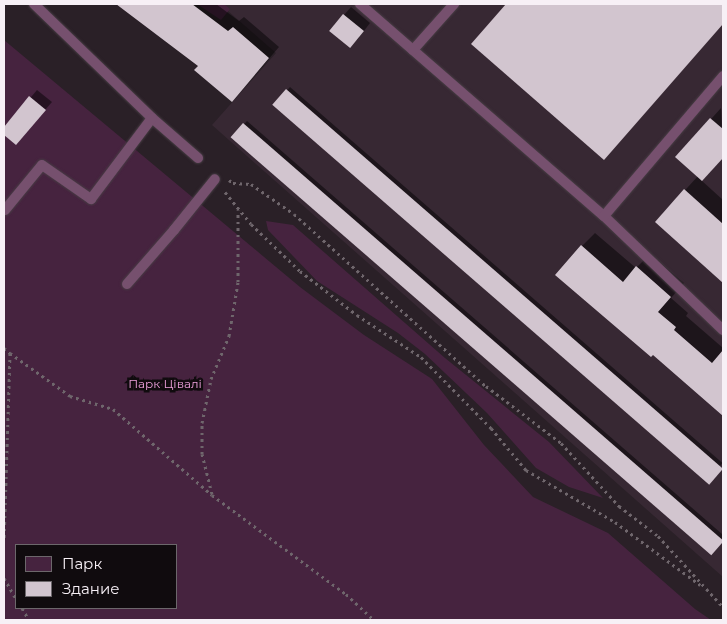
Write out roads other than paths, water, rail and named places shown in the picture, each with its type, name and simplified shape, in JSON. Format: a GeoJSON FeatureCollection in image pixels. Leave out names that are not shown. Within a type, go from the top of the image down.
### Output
{"type":"FeatureCollection","features":[{"type":"Feature","properties":{"kind":"lane"},"geometry":{"type":"LineString","coordinates":[[34,4],[152,118],[198,158]]}},
{"type":"Feature","properties":{"kind":"lane"},"geometry":{"type":"LineString","coordinates":[[360,4],[604,216],[723,330]]}},
{"type":"Feature","properties":{"kind":"lane"},"geometry":{"type":"LineString","coordinates":[[413,50],[454,4]]}},
{"type":"Feature","properties":{"kind":"lane"},"geometry":{"type":"LineString","coordinates":[[604,216],[723,76]]}},
{"type":"Feature","properties":{"kind":"lane"},"geometry":{"type":"LineString","coordinates":[[5,210],[42,165],[91,199],[152,118]]}},
{"type":"Feature","properties":{"kind":"lane"},"geometry":{"type":"LineString","coordinates":[[127,284],[215,179]]}},
{"type":"Feature","properties":{"kind":"park label","name":"Парк Цівалі"},"geometry":{"type":"Point","coordinates":[165,384]}}]}
